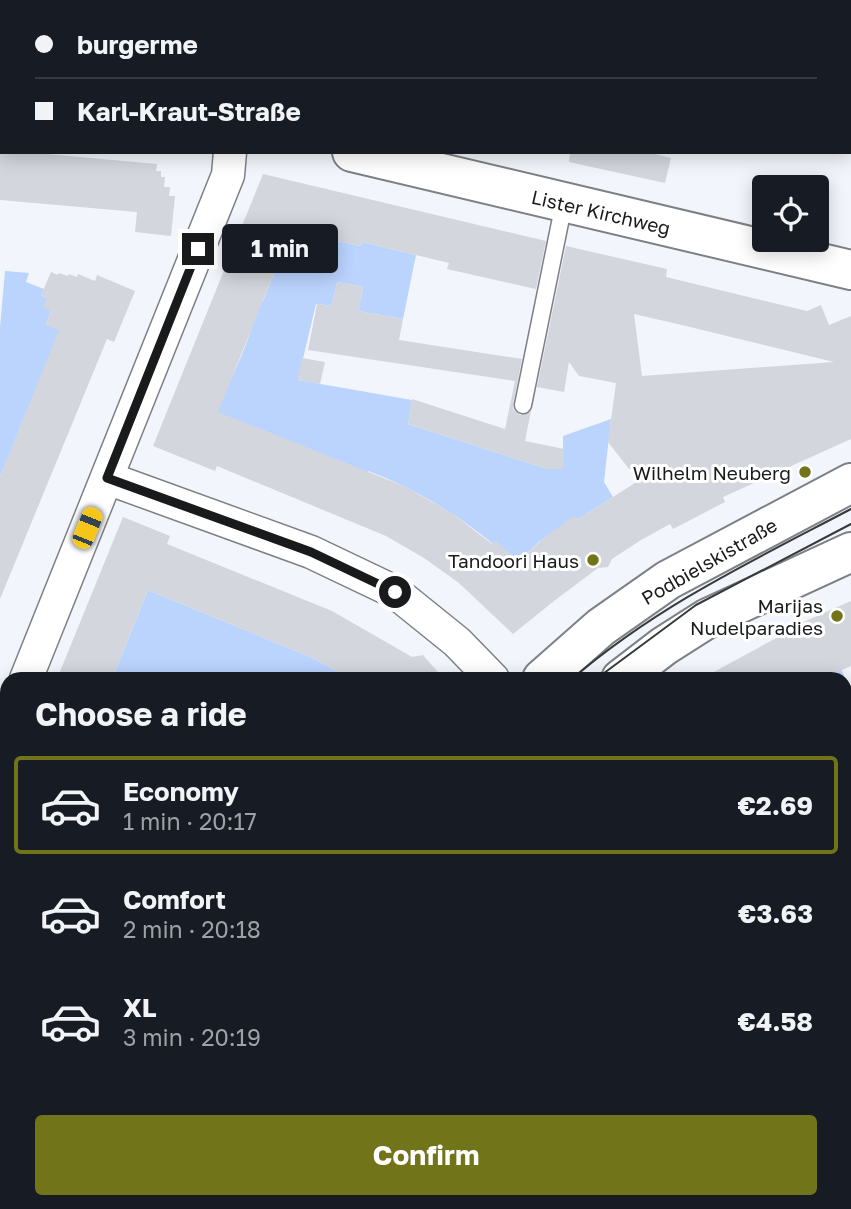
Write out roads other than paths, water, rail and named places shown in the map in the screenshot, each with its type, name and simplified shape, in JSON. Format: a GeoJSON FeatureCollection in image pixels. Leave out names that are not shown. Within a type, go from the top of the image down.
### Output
{"type":"FeatureCollection","features":[{"type":"Feature","properties":{"kind":"main road","name":"Lister Kirchweg"},"geometry":{"type":"LineString","coordinates":[[360,154],[851,270]]}},
{"type":"Feature","properties":{"kind":"main road","name":"Podbielskistraße"},"geometry":{"type":"LineString","coordinates":[[550,672],[601,627],[668,580],[851,482]]}},
{"type":"Feature","properties":{"kind":"main road"},"geometry":{"type":"LineString","coordinates":[[630,672],[708,618],[851,552]]}},
{"type":"Feature","properties":{"kind":"street"},"geometry":{"type":"LineString","coordinates":[[29,672],[228,175],[230,154]]}},
{"type":"Feature","properties":{"kind":"street"},"geometry":{"type":"LineString","coordinates":[[107,478],[311,552],[395,592],[457,642],[486,672]]}},
{"type":"Feature","properties":{"kind":"lane"},"geometry":{"type":"LineString","coordinates":[[523,405],[564,203]]}},
{"type":"Feature","properties":{"kind":"tram line"},"geometry":{"type":"LineString","coordinates":[[581,672],[638,629],[706,586],[851,509]]}},
{"type":"Feature","properties":{"kind":"tram line"},"geometry":{"type":"LineString","coordinates":[[605,672],[696,605],[851,524]]}},
{"type":"Feature","properties":{"kind":"place","name":"Wilhelm Neuberg"},"geometry":{"type":"Point","coordinates":[805,472]}},
{"type":"Feature","properties":{"kind":"place","name":"Tandoori Haus"},"geometry":{"type":"Point","coordinates":[593,560]}},
{"type":"Feature","properties":{"kind":"place","name":"Marijas Nudelparadies"},"geometry":{"type":"Point","coordinates":[837,616]}}]}
